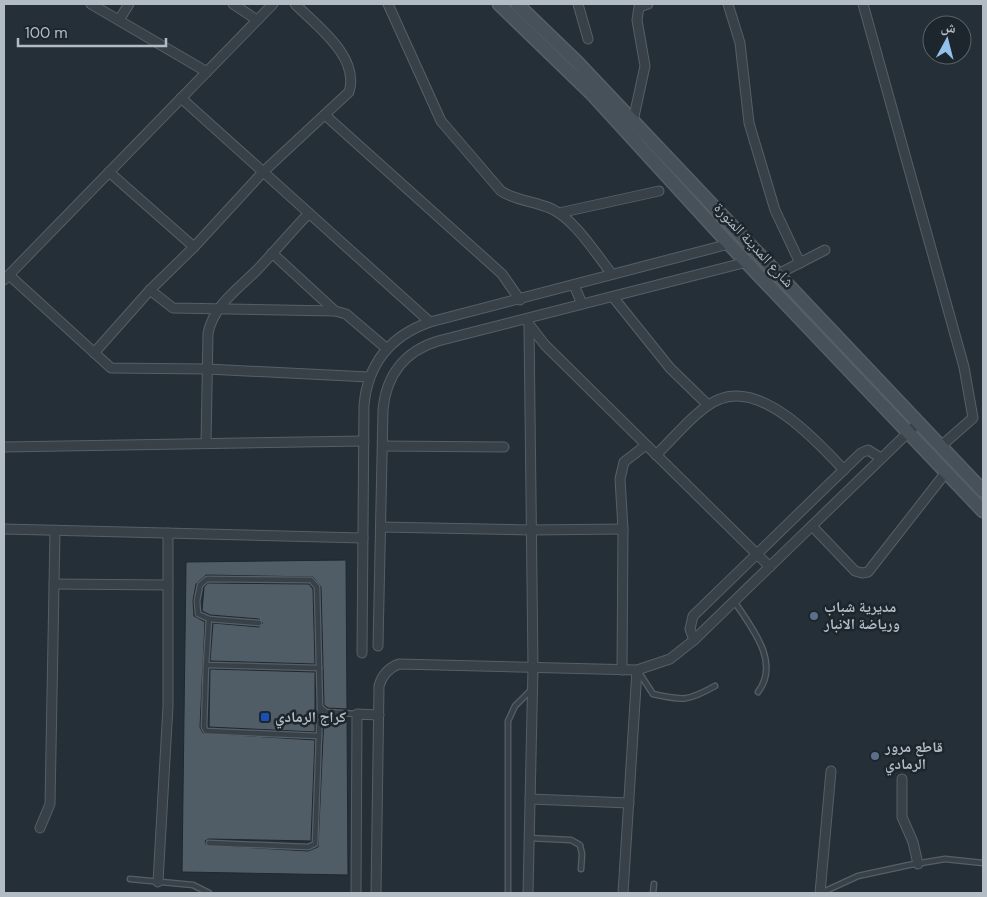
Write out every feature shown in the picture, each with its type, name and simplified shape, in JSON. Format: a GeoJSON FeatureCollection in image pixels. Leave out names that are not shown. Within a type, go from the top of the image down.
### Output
{"type":"FeatureCollection","features":[{"type":"Feature","properties":{"kind":"main road","name":"شارع المدينة المنورة"},"geometry":{"type":"LineString","coordinates":[[500,4],[591,93],[747,262],[914,427],[941,446],[983,491]]}},
{"type":"Feature","properties":{"kind":"main road","name":"شارع المدينة المنورة"},"geometry":{"type":"LineString","coordinates":[[517,4],[633,121],[778,274],[914,427],[947,471],[983,511]]}},
{"type":"Feature","properties":{"kind":"main road"},"geometry":{"type":"LineString","coordinates":[[696,207],[707,199]]}},
{"type":"Feature","properties":{"kind":"street"},"geometry":{"type":"LineString","coordinates":[[91,4],[207,72]]}},
{"type":"Feature","properties":{"kind":"street"},"geometry":{"type":"LineString","coordinates":[[119,20],[129,4]]}},
{"type":"Feature","properties":{"kind":"street"},"geometry":{"type":"LineString","coordinates":[[233,4],[257,20]]}},
{"type":"Feature","properties":{"kind":"street"},"geometry":{"type":"LineString","coordinates":[[273,4],[6,278],[111,368],[207,368],[369,377]]}},
{"type":"Feature","properties":{"kind":"street"},"geometry":{"type":"LineString","coordinates":[[94,353],[150,290],[194,248],[263,172],[349,92],[352,79],[350,66],[344,55],[295,4]]}},
{"type":"Feature","properties":{"kind":"street"},"geometry":{"type":"LineString","coordinates":[[388,4],[440,122],[501,191],[508,196],[550,208],[568,220],[612,274]]}},
{"type":"Feature","properties":{"kind":"street"},"geometry":{"type":"LineString","coordinates":[[578,4],[588,39]]}},
{"type":"Feature","properties":{"kind":"street"},"geometry":{"type":"LineString","coordinates":[[633,121],[645,66],[637,20],[639,5],[648,4]]}},
{"type":"Feature","properties":{"kind":"street"},"geometry":{"type":"LineString","coordinates":[[728,4],[740,43],[749,123],[775,210],[800,263]]}},
{"type":"Feature","properties":{"kind":"street"},"geometry":{"type":"LineString","coordinates":[[863,4],[964,367],[973,418],[941,446]]}},
{"type":"Feature","properties":{"kind":"street"},"geometry":{"type":"LineString","coordinates":[[181,98],[430,322]]}},
{"type":"Feature","properties":{"kind":"street"},"geometry":{"type":"LineString","coordinates":[[324,115],[502,274],[520,300]]}},
{"type":"Feature","properties":{"kind":"street"},"geometry":{"type":"LineString","coordinates":[[109,172],[194,248]]}},
{"type":"Feature","properties":{"kind":"street"},"geometry":{"type":"LineString","coordinates":[[559,213],[658,191]]}},
{"type":"Feature","properties":{"kind":"street"},"geometry":{"type":"LineString","coordinates":[[206,443],[208,333],[210,322],[218,309],[309,212]]}},
{"type":"Feature","properties":{"kind":"street"},"geometry":{"type":"LineString","coordinates":[[362,653],[365,398],[369,377],[376,362],[386,348],[399,336],[430,322],[730,244]]}},
{"type":"Feature","properties":{"kind":"street"},"geometry":{"type":"LineString","coordinates":[[778,274],[825,250]]}},
{"type":"Feature","properties":{"kind":"street"},"geometry":{"type":"LineString","coordinates":[[272,253],[335,311]]}},
{"type":"Feature","properties":{"kind":"street"},"geometry":{"type":"LineString","coordinates":[[378,646],[383,410],[387,387],[393,374],[412,352],[438,341],[527,322],[582,304],[747,262]]}},
{"type":"Feature","properties":{"kind":"street"},"geometry":{"type":"LineString","coordinates":[[574,285],[582,304]]}},
{"type":"Feature","properties":{"kind":"street"},"geometry":{"type":"LineString","coordinates":[[150,290],[173,308],[335,311],[346,314],[386,348]]}},
{"type":"Feature","properties":{"kind":"street"},"geometry":{"type":"LineString","coordinates":[[613,297],[661,358],[708,405]]}},
{"type":"Feature","properties":{"kind":"street"},"geometry":{"type":"LineString","coordinates":[[527,322],[545,345],[770,567]]}},
{"type":"Feature","properties":{"kind":"street"},"geometry":{"type":"LineString","coordinates":[[527,322],[533,667],[528,893]]}},
{"type":"Feature","properties":{"kind":"street"},"geometry":{"type":"LineString","coordinates":[[656,455],[708,405],[732,396],[757,399],[803,429],[844,470]]}},
{"type":"Feature","properties":{"kind":"street"},"geometry":{"type":"LineString","coordinates":[[376,893],[379,715],[381,681],[386,672],[399,664],[637,670],[648,668],[670,659],[694,640],[914,427]]}},
{"type":"Feature","properties":{"kind":"street"},"geometry":{"type":"LineString","coordinates":[[4,447],[364,441]]}},
{"type":"Feature","properties":{"kind":"street"},"geometry":{"type":"LineString","coordinates":[[622,670],[623,529],[620,479],[624,462],[646,444]]}},
{"type":"Feature","properties":{"kind":"street"},"geometry":{"type":"LineString","coordinates":[[383,446],[504,447]]}},
{"type":"Feature","properties":{"kind":"street"},"geometry":{"type":"LineString","coordinates":[[694,640],[690,629],[693,616],[865,450],[881,458]]}},
{"type":"Feature","properties":{"kind":"street"},"geometry":{"type":"LineString","coordinates":[[812,526],[855,571],[868,572],[947,471]]}},
{"type":"Feature","properties":{"kind":"street"},"geometry":{"type":"LineString","coordinates":[[381,528],[623,529]]}},
{"type":"Feature","properties":{"kind":"street"},"geometry":{"type":"LineString","coordinates":[[4,529],[363,538]]}},
{"type":"Feature","properties":{"kind":"street"},"geometry":{"type":"LineString","coordinates":[[40,828],[50,804],[55,531]]}},
{"type":"Feature","properties":{"kind":"street"},"geometry":{"type":"LineString","coordinates":[[158,882],[168,706],[168,533]]}},
{"type":"Feature","properties":{"kind":"street"},"geometry":{"type":"LineString","coordinates":[[54,584],[168,585]]}},
{"type":"Feature","properties":{"kind":"street"},"geometry":{"type":"LineString","coordinates":[[623,893],[637,670]]}},
{"type":"Feature","properties":{"kind":"street"},"geometry":{"type":"LineString","coordinates":[[356,893],[357,714],[379,715]]}},
{"type":"Feature","properties":{"kind":"street"},"geometry":{"type":"LineString","coordinates":[[821,893],[831,771]]}},
{"type":"Feature","properties":{"kind":"street"},"geometry":{"type":"LineString","coordinates":[[902,779],[902,817],[913,842],[918,864]]}},
{"type":"Feature","properties":{"kind":"street"},"geometry":{"type":"LineString","coordinates":[[530,799],[629,803]]}},
{"type":"Feature","properties":{"kind":"lane"},"geometry":{"type":"LineString","coordinates":[[209,843],[313,846],[315,840],[320,707],[316,587],[311,580],[207,579],[200,584],[197,612],[208,619],[259,623]]}},
{"type":"Feature","properties":{"kind":"lane"},"geometry":{"type":"LineString","coordinates":[[734,601],[762,644],[766,663],[764,685],[758,692]]}},
{"type":"Feature","properties":{"kind":"lane"},"geometry":{"type":"LineString","coordinates":[[208,619],[204,727],[206,730],[319,736]]}},
{"type":"Feature","properties":{"kind":"lane"},"geometry":{"type":"LineString","coordinates":[[206,665],[319,668]]}},
{"type":"Feature","properties":{"kind":"lane"},"geometry":{"type":"LineString","coordinates":[[637,670],[653,694],[672,698],[692,699],[715,686]]}},
{"type":"Feature","properties":{"kind":"lane"},"geometry":{"type":"LineString","coordinates":[[508,893],[508,721],[515,706],[533,688]]}},
{"type":"Feature","properties":{"kind":"lane"},"geometry":{"type":"LineString","coordinates":[[320,707],[326,712],[357,714]]}},
{"type":"Feature","properties":{"kind":"lane"},"geometry":{"type":"LineString","coordinates":[[529,838],[571,840],[580,846],[582,854],[581,869]]}},
{"type":"Feature","properties":{"kind":"lane"},"geometry":{"type":"LineString","coordinates":[[821,893],[858,876],[918,864],[945,859],[983,862]]}},
{"type":"Feature","properties":{"kind":"lane"},"geometry":{"type":"LineString","coordinates":[[130,880],[193,885],[209,893]]}},
{"type":"Feature","properties":{"kind":"lane"},"geometry":{"type":"LineString","coordinates":[[653,893],[654,884]]}},
{"type":"Feature","properties":{"kind":"building"},"geometry":{"type":"Polygon","coordinates":[[[346,560],[347,709],[328,708],[324,705],[321,587],[313,577],[206,575],[196,584],[193,601],[194,616],[205,622],[200,727],[203,733],[315,740],[311,841],[209,839],[205,841],[206,845],[308,851],[318,847],[324,715],[347,717],[348,875],[182,872],[186,562],[346,560]]]}},
{"type":"Feature","properties":{"kind":"building"},"geometry":{"type":"Polygon","coordinates":[[[208,583],[309,584],[313,589],[315,664],[210,661],[213,623],[259,627],[263,623],[259,619],[210,615],[202,611],[204,587],[208,583]]]}},
{"type":"Feature","properties":{"kind":"building"},"geometry":{"type":"Polygon","coordinates":[[[210,669],[315,672],[315,732],[209,727],[210,669]]]}},
{"type":"Feature","properties":{"kind":"place","name":"مديرية شباب ورياضة الانبار"},"geometry":{"type":"Point","coordinates":[814,616]}},
{"type":"Feature","properties":{"kind":"place","name":"كراج الرمادي"},"geometry":{"type":"Point","coordinates":[265,717]}},
{"type":"Feature","properties":{"kind":"place","name":"قاطع مرور الرمادي"},"geometry":{"type":"Point","coordinates":[875,756]}}]}
